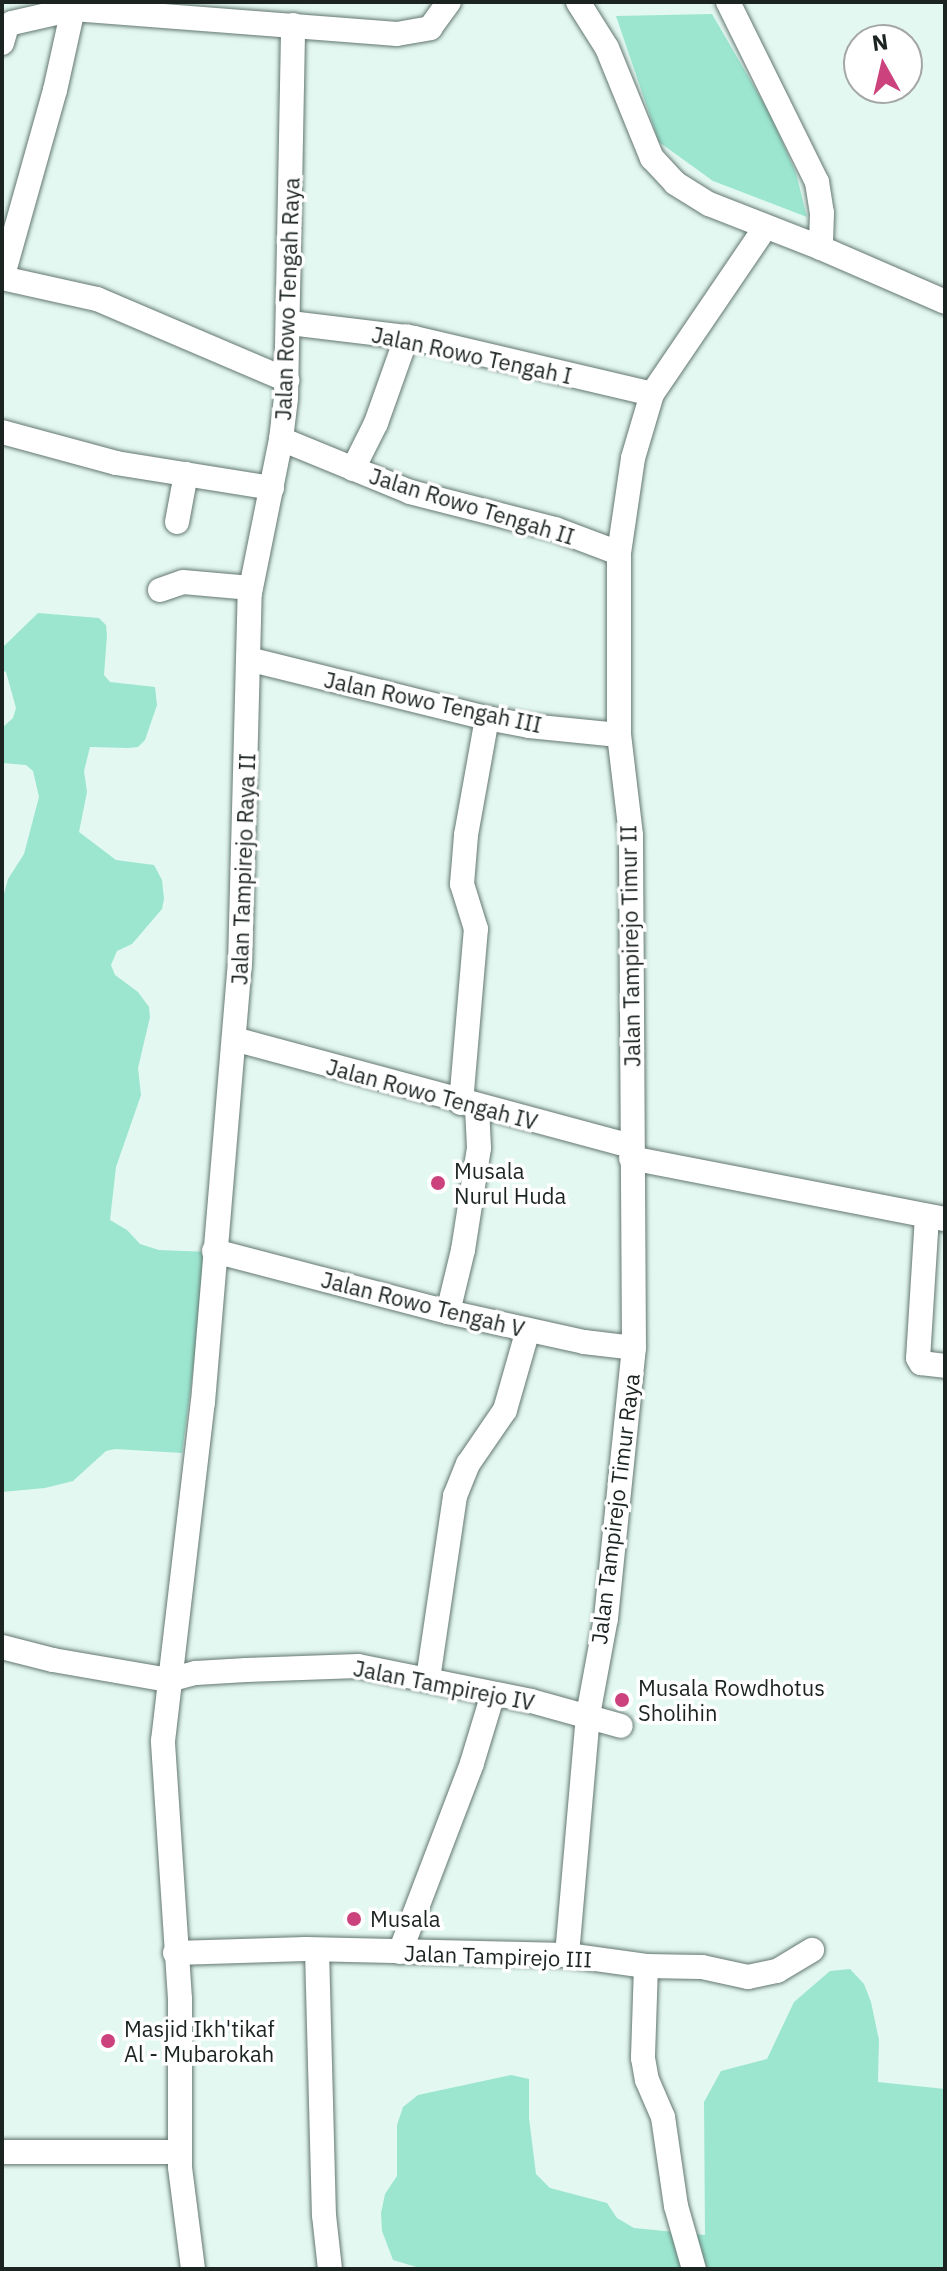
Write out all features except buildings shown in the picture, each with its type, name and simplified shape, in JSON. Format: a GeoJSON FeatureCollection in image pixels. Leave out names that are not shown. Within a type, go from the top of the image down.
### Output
{"type":"FeatureCollection","features":[{"type":"Feature","properties":{"kind":"street"},"geometry":{"type":"LineString","coordinates":[[2,43],[12,23],[65,6],[233,12],[293,25],[413,33],[430,28],[449,2]]}},
{"type":"Feature","properties":{"kind":"street"},"geometry":{"type":"LineString","coordinates":[[606,2],[579,3],[607,48],[633,117],[657,165],[691,194],[769,231],[821,248],[945,302]]}},
{"type":"Feature","properties":{"kind":"street"},"geometry":{"type":"LineString","coordinates":[[728,2],[817,182],[822,213],[821,248]]}},
{"type":"Feature","properties":{"kind":"street"},"geometry":{"type":"LineString","coordinates":[[65,6],[55,90],[2,278],[97,299],[287,380]]}},
{"type":"Feature","properties":{"kind":"street","name":"Jalan Rowo Tengah Raya"},"geometry":{"type":"LineString","coordinates":[[272,488],[281,439],[290,323],[286,310],[293,25]]}},
{"type":"Feature","properties":{"kind":"street","name":"Jalan Tampirejo Timur II"},"geometry":{"type":"LineString","coordinates":[[631,1152],[631,835],[619,735],[619,553],[633,458],[652,394],[769,231]]}},
{"type":"Feature","properties":{"kind":"street","name":"Jalan Rowo Tengah I"},"geometry":{"type":"LineString","coordinates":[[290,323],[407,336],[652,394]]}},
{"type":"Feature","properties":{"kind":"street"},"geometry":{"type":"LineString","coordinates":[[353,469],[379,413],[407,336]]}},
{"type":"Feature","properties":{"kind":"street"},"geometry":{"type":"LineString","coordinates":[[2,432],[116,463],[272,488]]}},
{"type":"Feature","properties":{"kind":"street","name":"Jalan Rowo Tengah II"},"geometry":{"type":"LineString","coordinates":[[281,439],[410,492],[555,529],[619,553]]}},
{"type":"Feature","properties":{"kind":"street"},"geometry":{"type":"LineString","coordinates":[[177,522],[186,474]]}},
{"type":"Feature","properties":{"kind":"street","name":"Jalan Tampirejo Raya II"},"geometry":{"type":"LineString","coordinates":[[193,2269],[180,2152],[180,1999],[163,1782],[169,1680],[203,1402],[234,1039],[246,812],[251,588],[272,488]]}},
{"type":"Feature","properties":{"kind":"street"},"geometry":{"type":"LineString","coordinates":[[160,590],[183,582],[251,588]]}},
{"type":"Feature","properties":{"kind":"street","name":"Jalan Rowo Tengah III"},"geometry":{"type":"LineString","coordinates":[[248,659],[487,718],[619,735]]}},
{"type":"Feature","properties":{"kind":"street"},"geometry":{"type":"LineString","coordinates":[[448,1312],[463,1250],[479,1148],[469,1105],[476,929],[462,884],[466,835],[487,718]]}},
{"type":"Feature","properties":{"kind":"street","name":"Jalan Rowo Tengah IV"},"geometry":{"type":"LineString","coordinates":[[234,1039],[631,1152],[936,1218]]}},
{"type":"Feature","properties":{"kind":"street","name":"Jalan Tampirejo Timur Raya"},"geometry":{"type":"LineString","coordinates":[[567,1955],[588,1715],[606,1618],[634,1348],[631,1152]]}},
{"type":"Feature","properties":{"kind":"street"},"geometry":{"type":"LineString","coordinates":[[936,1218],[918,1358],[921,1363],[945,1366]]}},
{"type":"Feature","properties":{"kind":"street","name":"Jalan Rowo Tengah V"},"geometry":{"type":"LineString","coordinates":[[214,1251],[448,1312],[528,1330],[634,1348]]}},
{"type":"Feature","properties":{"kind":"street"},"geometry":{"type":"LineString","coordinates":[[428,1679],[455,1496],[468,1464],[505,1410],[528,1330]]}},
{"type":"Feature","properties":{"kind":"street"},"geometry":{"type":"LineString","coordinates":[[2,1647],[169,1680]]}},
{"type":"Feature","properties":{"kind":"street","name":"Jalan Tampirejo IV"},"geometry":{"type":"LineString","coordinates":[[169,1680],[196,1673],[302,1666],[358,1666],[588,1715],[621,1726]]}},
{"type":"Feature","properties":{"kind":"street"},"geometry":{"type":"LineString","coordinates":[[400,1952],[472,1763],[493,1694]]}},
{"type":"Feature","properties":{"kind":"street"},"geometry":{"type":"LineString","coordinates":[[317,1950],[324,2215],[330,2269]]}},
{"type":"Feature","properties":{"kind":"street","name":"Jalan Tampirejo III"},"geometry":{"type":"LineString","coordinates":[[175,1953],[317,1950],[567,1955],[646,1966],[702,1967],[748,1977],[763,1976],[812,1950]]}},
{"type":"Feature","properties":{"kind":"street"},"geometry":{"type":"LineString","coordinates":[[646,1966],[643,2058],[647,2080],[663,2117],[676,2206],[694,2269]]}},
{"type":"Feature","properties":{"kind":"street"},"geometry":{"type":"LineString","coordinates":[[2,2152],[180,2152]]}},
{"type":"Feature","properties":{"kind":"green space"},"geometry":{"type":"Polygon","coordinates":[[[712,14],[770,114],[796,173],[807,217],[713,181],[659,142],[616,16],[712,14]]]}},
{"type":"Feature","properties":{"kind":"green space"},"geometry":{"type":"Polygon","coordinates":[[[38,613],[99,618],[106,625],[107,635],[104,675],[110,682],[155,687],[157,705],[145,740],[138,747],[90,747],[84,771],[87,792],[79,832],[116,860],[154,865],[162,880],[164,899],[162,909],[132,944],[117,951],[111,965],[115,975],[138,992],[149,1007],[150,1017],[138,1068],[141,1095],[116,1167],[110,1220],[127,1230],[140,1244],[159,1250],[209,1252],[182,1453],[115,1449],[106,1451],[73,1481],[45,1488],[2,1492],[2,901],[8,879],[24,854],[39,797],[33,771],[26,765],[2,763],[2,728],[13,718],[16,708],[6,672],[2,670],[2,648],[38,613]]]}},
{"type":"Feature","properties":{"kind":"green space"},"geometry":{"type":"Polygon","coordinates":[[[850,1969],[864,1984],[871,2002],[879,2040],[878,2082],[945,2089],[945,2269],[423,2269],[393,2260],[382,2231],[381,2213],[385,2194],[397,2176],[397,2125],[403,2107],[418,2095],[511,2075],[529,2079],[529,2118],[536,2174],[550,2188],[607,2203],[617,2218],[634,2228],[705,2235],[704,2102],[721,2071],[767,2059],[794,2002],[830,1971],[850,1969]]]}},
{"type":"Feature","properties":{"kind":"place","name":"Musala Nurul Huda"},"geometry":{"type":"Point","coordinates":[438,1183]}},
{"type":"Feature","properties":{"kind":"place","name":"Musala Rowdhotus Sholihin"},"geometry":{"type":"Point","coordinates":[622,1700]}},
{"type":"Feature","properties":{"kind":"place","name":"Musala"},"geometry":{"type":"Point","coordinates":[354,1919]}},
{"type":"Feature","properties":{"kind":"place","name":"Masjid Ikh'tikaf Al - Mubarokah"},"geometry":{"type":"Point","coordinates":[108,2041]}}]}
